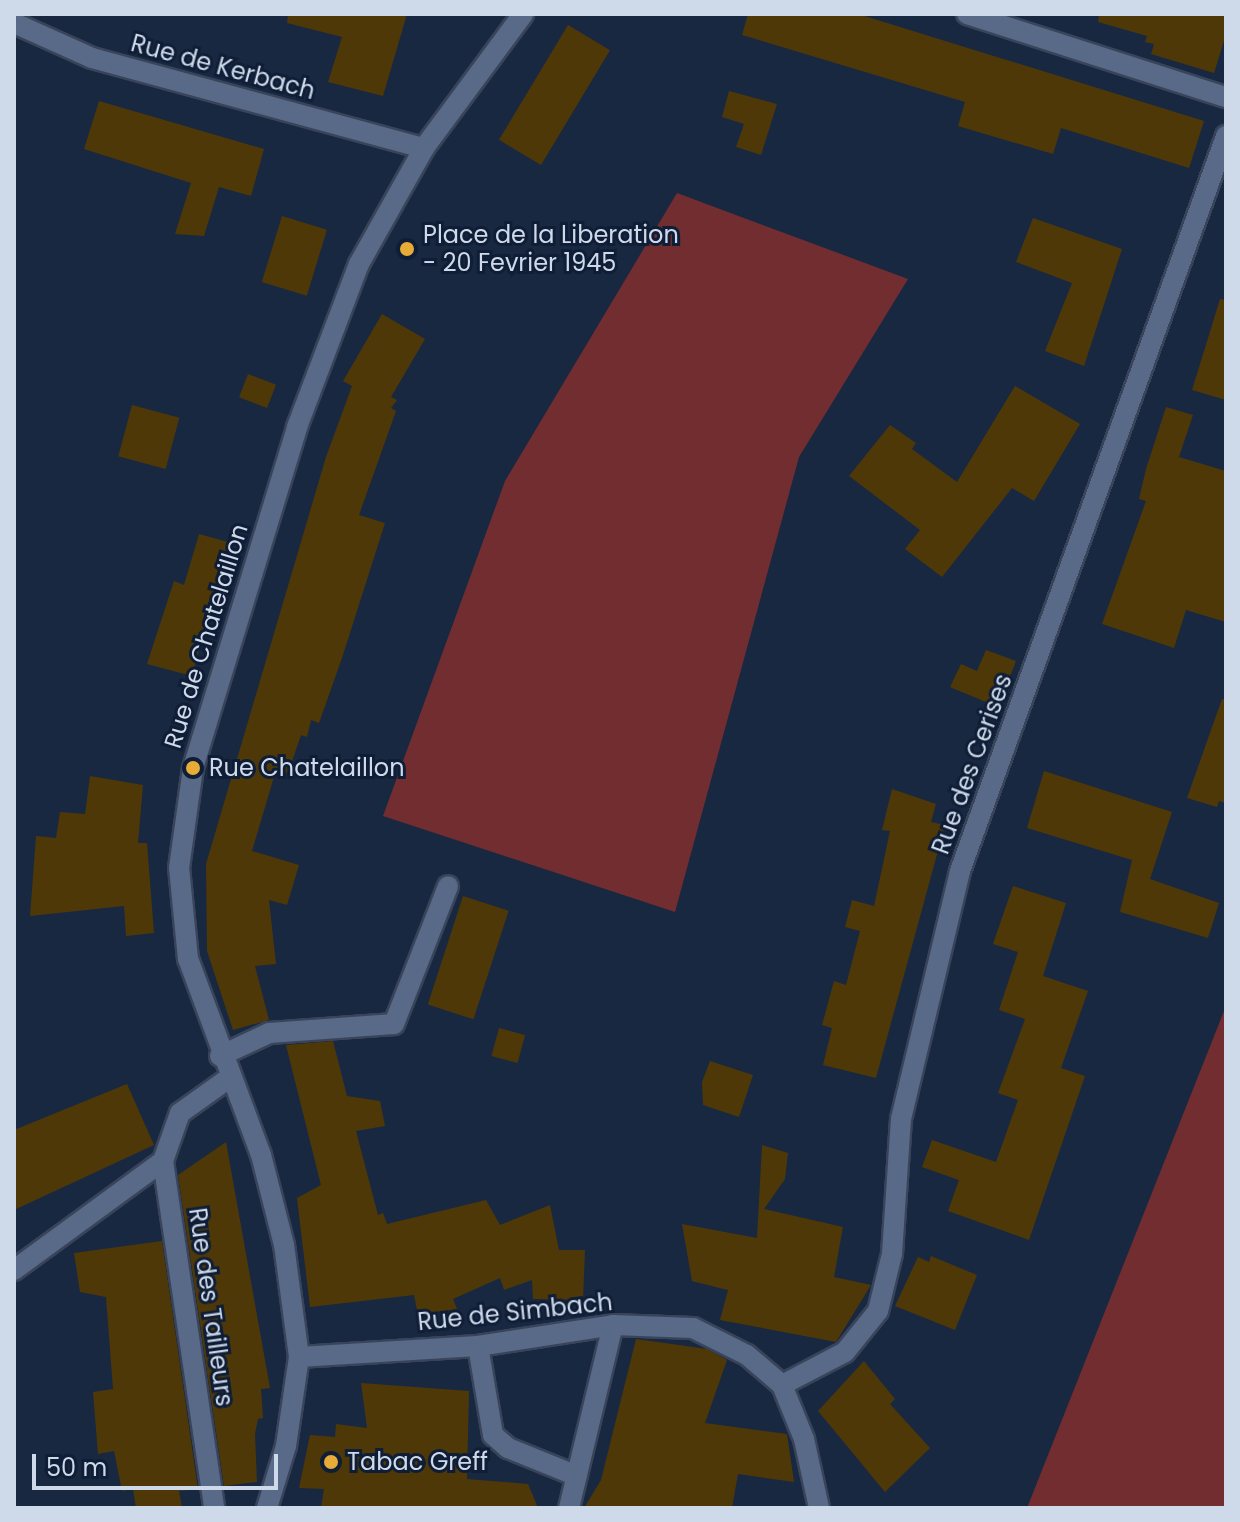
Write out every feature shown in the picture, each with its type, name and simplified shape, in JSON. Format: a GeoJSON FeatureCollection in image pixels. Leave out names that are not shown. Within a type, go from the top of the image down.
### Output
{"type":"FeatureCollection","features":[{"type":"Feature","properties":{"kind":"street","name":"Rue de Chatelaillon"},"geometry":{"type":"LineString","coordinates":[[267,1508],[286,1446],[299,1357],[284,1245],[261,1155],[220,1056],[188,959],[179,868],[193,768],[297,427],[359,264],[424,148],[523,14]]}},
{"type":"Feature","properties":{"kind":"street"},"geometry":{"type":"LineString","coordinates":[[967,14],[1226,97]]}},
{"type":"Feature","properties":{"kind":"street","name":"Rue de Kerbach"},"geometry":{"type":"LineString","coordinates":[[14,23],[92,58],[424,148]]}},
{"type":"Feature","properties":{"kind":"street","name":"Rue des Cerises"},"geometry":{"type":"LineString","coordinates":[[782,1385],[845,1352],[878,1311],[892,1254],[901,1119],[960,871],[1226,136]]}},
{"type":"Feature","properties":{"kind":"street"},"geometry":{"type":"LineString","coordinates":[[220,1056],[269,1033],[394,1024],[448,886]]}},
{"type":"Feature","properties":{"kind":"street"},"geometry":{"type":"LineString","coordinates":[[14,1270],[163,1161],[180,1113],[229,1078]]}},
{"type":"Feature","properties":{"kind":"street","name":"Rue des Tailleurs"},"geometry":{"type":"LineString","coordinates":[[163,1161],[214,1508]]}},
{"type":"Feature","properties":{"kind":"street"},"geometry":{"type":"LineString","coordinates":[[569,1508],[613,1325]]}},
{"type":"Feature","properties":{"kind":"street","name":"Rue de Simbach"},"geometry":{"type":"LineString","coordinates":[[299,1357],[478,1346],[613,1325],[693,1328],[747,1355],[782,1385],[804,1439],[819,1508]]}},
{"type":"Feature","properties":{"kind":"street"},"geometry":{"type":"LineString","coordinates":[[478,1346],[493,1435],[508,1448],[577,1476]]}},
{"type":"Feature","properties":{"kind":"shaded area"},"geometry":{"type":"Polygon","coordinates":[[[677,193],[908,279],[799,457],[675,912],[383,816],[505,481],[677,193]]]}},
{"type":"Feature","properties":{"kind":"shaded area"},"geometry":{"type":"Polygon","coordinates":[[[1226,1006],[1226,1508],[1027,1508],[1226,1006]]]}},
{"type":"Feature","properties":{"kind":"building"},"geometry":{"type":"Polygon","coordinates":[[[288,14],[407,14],[383,96],[328,82],[342,37],[287,23],[288,14]]]}},
{"type":"Feature","properties":{"kind":"building"},"geometry":{"type":"Polygon","coordinates":[[[748,14],[858,14],[1204,121],[1189,168],[1061,128],[1053,154],[958,126],[965,102],[742,35],[748,14]]]}},
{"type":"Feature","properties":{"kind":"building"},"geometry":{"type":"Polygon","coordinates":[[[1099,14],[1226,14],[1226,34],[1214,73],[1151,54],[1154,44],[1145,42],[1147,36],[1098,22],[1099,14]]]}},
{"type":"Feature","properties":{"kind":"building"},"geometry":{"type":"Polygon","coordinates":[[[568,25],[610,50],[541,165],[499,140],[568,25]]]}},
{"type":"Feature","properties":{"kind":"building"},"geometry":{"type":"Polygon","coordinates":[[[729,91],[777,104],[761,155],[736,147],[744,124],[722,117],[729,91]]]}},
{"type":"Feature","properties":{"kind":"building"},"geometry":{"type":"Polygon","coordinates":[[[99,101],[264,149],[251,196],[219,187],[204,236],[175,234],[191,183],[84,149],[99,101]]]}},
{"type":"Feature","properties":{"kind":"building"},"geometry":{"type":"Polygon","coordinates":[[[282,216],[327,230],[307,296],[262,282],[282,216]]]}},
{"type":"Feature","properties":{"kind":"building"},"geometry":{"type":"Polygon","coordinates":[[[1033,218],[1122,249],[1084,366],[1045,351],[1072,283],[1016,262],[1033,218]]]}},
{"type":"Feature","properties":{"kind":"building"},"geometry":{"type":"Polygon","coordinates":[[[1220,299],[1226,300],[1226,400],[1192,390],[1220,299]]]}},
{"type":"Feature","properties":{"kind":"building"},"geometry":{"type":"Polygon","coordinates":[[[382,314],[425,339],[391,397],[397,400],[391,408],[396,411],[359,515],[385,523],[342,658],[319,723],[311,720],[307,737],[301,735],[288,773],[276,770],[252,851],[299,865],[287,905],[269,900],[276,964],[255,966],[269,1020],[233,1030],[207,951],[206,864],[326,457],[352,386],[343,381],[382,314]]]}},
{"type":"Feature","properties":{"kind":"building"},"geometry":{"type":"Polygon","coordinates":[[[248,374],[276,385],[267,408],[239,397],[248,374]]]}},
{"type":"Feature","properties":{"kind":"building"},"geometry":{"type":"Polygon","coordinates":[[[1015,386],[1080,424],[1034,501],[1012,488],[942,577],[905,549],[920,530],[849,476],[890,425],[916,443],[912,449],[957,482],[1015,386]]]}},
{"type":"Feature","properties":{"kind":"building"},"geometry":{"type":"Polygon","coordinates":[[[132,405],[179,418],[166,469],[118,456],[132,405]]]}},
{"type":"Feature","properties":{"kind":"building"},"geometry":{"type":"Polygon","coordinates":[[[1166,407],[1193,415],[1179,457],[1226,471],[1226,622],[1186,610],[1174,648],[1102,624],[1146,501],[1139,499],[1166,407]]]}},
{"type":"Feature","properties":{"kind":"building"},"geometry":{"type":"Polygon","coordinates":[[[199,534],[228,542],[192,676],[147,664],[174,581],[184,585],[199,534]]]}},
{"type":"Feature","properties":{"kind":"building"},"geometry":{"type":"Polygon","coordinates":[[[986,650],[1016,661],[998,707],[950,687],[961,664],[977,671],[986,650]]]}},
{"type":"Feature","properties":{"kind":"building"},"geometry":{"type":"Polygon","coordinates":[[[1222,699],[1226,700],[1226,803],[1219,801],[1217,807],[1187,798],[1222,699]]]}},
{"type":"Feature","properties":{"kind":"building"},"geometry":{"type":"Polygon","coordinates":[[[1044,771],[1172,812],[1150,879],[1219,903],[1208,938],[1120,912],[1132,860],[1027,828],[1044,771]]]}},
{"type":"Feature","properties":{"kind":"building"},"geometry":{"type":"Polygon","coordinates":[[[90,776],[143,785],[138,843],[147,843],[154,933],[126,936],[124,906],[30,916],[36,836],[56,838],[60,812],[85,814],[90,776]]]}},
{"type":"Feature","properties":{"kind":"building"},"geometry":{"type":"Polygon","coordinates":[[[892,789],[936,804],[931,822],[945,825],[876,1078],[823,1065],[832,1028],[822,1025],[834,981],[846,985],[860,931],[845,927],[852,900],[874,906],[890,831],[882,830],[892,789]]]}},
{"type":"Feature","properties":{"kind":"building"},"geometry":{"type":"Polygon","coordinates":[[[1013,886],[1066,903],[1043,976],[1088,991],[1061,1068],[1085,1076],[1029,1240],[948,1211],[959,1180],[922,1167],[932,1140],[996,1162],[1018,1100],[998,1093],[1025,1019],[999,1010],[1018,952],[993,944],[1013,886]]]}},
{"type":"Feature","properties":{"kind":"building"},"geometry":{"type":"Polygon","coordinates":[[[463,896],[509,911],[473,1019],[428,1004],[463,896]]]}},
{"type":"Feature","properties":{"kind":"building"},"geometry":{"type":"Polygon","coordinates":[[[499,1028],[525,1035],[518,1063],[491,1056],[499,1028]]]}},
{"type":"Feature","properties":{"kind":"building"},"geometry":{"type":"Polygon","coordinates":[[[333,1041],[347,1096],[380,1101],[385,1126],[356,1131],[378,1215],[383,1213],[387,1224],[486,1200],[500,1225],[550,1205],[559,1250],[585,1250],[583,1300],[533,1299],[532,1280],[504,1290],[500,1278],[453,1299],[457,1309],[418,1315],[414,1295],[310,1307],[297,1198],[321,1185],[286,1045],[333,1041]]]}},
{"type":"Feature","properties":{"kind":"building"},"geometry":{"type":"Polygon","coordinates":[[[710,1061],[753,1075],[739,1117],[703,1105],[702,1082],[710,1061]]]}},
{"type":"Feature","properties":{"kind":"building"},"geometry":{"type":"Polygon","coordinates":[[[127,1084],[154,1145],[14,1210],[14,1130],[127,1084]]]}},
{"type":"Feature","properties":{"kind":"building"},"geometry":{"type":"Polygon","coordinates":[[[226,1142],[270,1388],[261,1389],[263,1418],[258,1419],[255,1434],[257,1482],[224,1486],[178,1175],[226,1142]]]}},
{"type":"Feature","properties":{"kind":"building"},"geometry":{"type":"Polygon","coordinates":[[[762,1145],[788,1153],[785,1179],[764,1209],[843,1227],[834,1277],[871,1285],[836,1342],[720,1320],[728,1290],[692,1281],[682,1224],[757,1238],[762,1145]]]}},
{"type":"Feature","properties":{"kind":"building"},"geometry":{"type":"Polygon","coordinates":[[[162,1241],[198,1489],[179,1491],[182,1508],[136,1508],[133,1489],[122,1491],[114,1451],[98,1454],[93,1392],[113,1389],[106,1297],[80,1292],[74,1253],[162,1241]]]}},
{"type":"Feature","properties":{"kind":"building"},"geometry":{"type":"Polygon","coordinates":[[[931,1256],[977,1275],[955,1330],[895,1306],[918,1257],[929,1262],[931,1256]]]}},
{"type":"Feature","properties":{"kind":"building"},"geometry":{"type":"Polygon","coordinates":[[[636,1339],[707,1349],[727,1360],[705,1423],[787,1434],[794,1482],[738,1474],[732,1508],[584,1508],[601,1480],[636,1339]]]}},
{"type":"Feature","properties":{"kind":"building"},"geometry":{"type":"Polygon","coordinates":[[[864,1361],[895,1399],[890,1404],[930,1448],[885,1492],[818,1411],[864,1361]]]}},
{"type":"Feature","properties":{"kind":"building"},"geometry":{"type":"Polygon","coordinates":[[[361,1383],[469,1391],[467,1479],[528,1484],[538,1508],[321,1508],[324,1489],[299,1488],[310,1435],[335,1437],[336,1424],[367,1428],[361,1383]]]}},
{"type":"Feature","properties":{"kind":"place","name":"Place de la Liberation - 20 Fevrier 1945"},"geometry":{"type":"Point","coordinates":[407,249]}},
{"type":"Feature","properties":{"kind":"place","name":"Rue Chatelaillon"},"geometry":{"type":"Point","coordinates":[193,768]}},
{"type":"Feature","properties":{"kind":"place","name":"Tabac Greff"},"geometry":{"type":"Point","coordinates":[331,1462]}}]}
